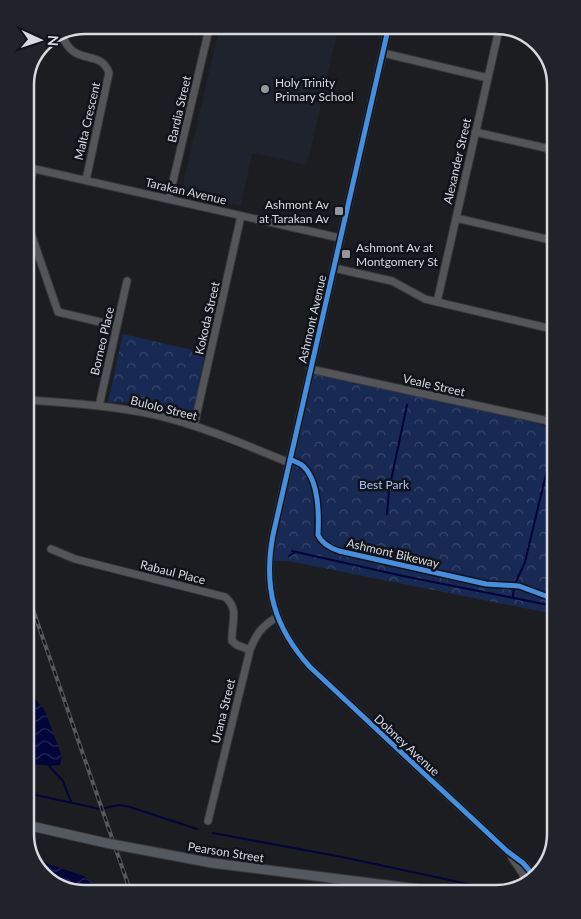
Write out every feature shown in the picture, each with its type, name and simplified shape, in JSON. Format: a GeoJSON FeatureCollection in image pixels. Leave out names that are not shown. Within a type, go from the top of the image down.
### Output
{"type":"FeatureCollection","features":[{"type":"Feature","properties":{"kind":"main road","name":"Pearson Street"},"geometry":{"type":"LineString","coordinates":[[34,827],[212,864],[368,885]]}},
{"type":"Feature","properties":{"kind":"street","name":"Bardia Street"},"geometry":{"type":"LineString","coordinates":[[169,198],[208,34]]}},
{"type":"Feature","properties":{"kind":"street","name":"Ashmont Avenue"},"geometry":{"type":"LineString","coordinates":[[278,617],[270,590],[270,554],[310,369],[387,34]]}},
{"type":"Feature","properties":{"kind":"street","name":"Alexander Street"},"geometry":{"type":"LineString","coordinates":[[437,302],[498,34]]}},
{"type":"Feature","properties":{"kind":"street","name":"Malta Crescent"},"geometry":{"type":"LineString","coordinates":[[65,43],[72,52],[102,62],[107,66],[109,73],[86,180]]}},
{"type":"Feature","properties":{"kind":"street"},"geometry":{"type":"LineString","coordinates":[[383,53],[488,78]]}},
{"type":"Feature","properties":{"kind":"street"},"geometry":{"type":"LineString","coordinates":[[475,132],[547,148]]}},
{"type":"Feature","properties":{"kind":"street","name":"Tarakan Avenue"},"geometry":{"type":"LineString","coordinates":[[34,169],[340,238]]}},
{"type":"Feature","properties":{"kind":"street","name":"Kokoda Street"},"geometry":{"type":"LineString","coordinates":[[194,426],[242,216]]}},
{"type":"Feature","properties":{"kind":"street"},"geometry":{"type":"LineString","coordinates":[[456,218],[547,239]]}},
{"type":"Feature","properties":{"kind":"street"},"geometry":{"type":"LineString","coordinates":[[34,242],[58,312],[117,326]]}},
{"type":"Feature","properties":{"kind":"street"},"geometry":{"type":"LineString","coordinates":[[334,268],[392,281],[425,299],[547,328]]}},
{"type":"Feature","properties":{"kind":"street","name":"Borneo Place"},"geometry":{"type":"LineString","coordinates":[[99,406],[127,281]]}},
{"type":"Feature","properties":{"kind":"street","name":"Veale Street"},"geometry":{"type":"LineString","coordinates":[[310,369],[547,421]]}},
{"type":"Feature","properties":{"kind":"street","name":"Bulolo Street"},"geometry":{"type":"LineString","coordinates":[[34,401],[99,406],[139,412],[194,426],[290,462]]}},
{"type":"Feature","properties":{"kind":"street","name":"Rabaul Place"},"geometry":{"type":"LineString","coordinates":[[51,549],[75,559],[225,597],[232,603],[234,612],[232,640],[237,645],[250,650]]}},
{"type":"Feature","properties":{"kind":"street","name":"Urana Street"},"geometry":{"type":"LineString","coordinates":[[208,821],[250,650],[259,630],[265,624],[278,617]]}},
{"type":"Feature","properties":{"kind":"street","name":"Dobney Avenue"},"geometry":{"type":"LineString","coordinates":[[278,617],[291,644],[310,668],[531,872]]}},
{"type":"Feature","properties":{"kind":"street","name":"Dobney Avenue"},"geometry":{"type":"LineString","coordinates":[[508,851],[524,877]]}},
{"type":"Feature","properties":{"kind":"shaded area","name":"Holy Trinity Primary School"},"geometry":{"type":"Polygon","coordinates":[[[218,34],[337,34],[307,165],[252,154],[241,206],[185,193],[182,188],[218,34]]]}},
{"type":"Feature","properties":{"kind":"green space"},"geometry":{"type":"Polygon","coordinates":[[[123,334],[205,353],[192,417],[172,410],[151,406],[108,402],[123,334]]]}},
{"type":"Feature","properties":{"kind":"green space","name":"Best Park"},"geometry":{"type":"Polygon","coordinates":[[[312,371],[547,427],[547,613],[288,561],[274,561],[277,536],[312,371]]]}},
{"type":"Feature","properties":{"kind":"water"},"geometry":{"type":"Polygon","coordinates":[[[34,697],[45,711],[62,757],[60,765],[34,764],[34,697]]]}},
{"type":"Feature","properties":{"kind":"water"},"geometry":{"type":"Polygon","coordinates":[[[42,862],[84,876],[94,885],[69,883],[51,873],[42,862]]]}},
{"type":"Feature","properties":{"kind":"waterway"},"geometry":{"type":"LineString","coordinates":[[387,514],[389,490],[407,405]]}},
{"type":"Feature","properties":{"kind":"waterway"},"geometry":{"type":"LineString","coordinates":[[513,596],[514,586],[525,562],[547,470]]}},
{"type":"Feature","properties":{"kind":"waterway"},"geometry":{"type":"LineString","coordinates":[[292,551],[403,576],[547,605]]}},
{"type":"Feature","properties":{"kind":"waterway"},"geometry":{"type":"LineString","coordinates":[[289,556],[295,552]]}},
{"type":"Feature","properties":{"kind":"waterway"},"geometry":{"type":"LineString","coordinates":[[49,766],[63,781],[71,802]]}},
{"type":"Feature","properties":{"kind":"waterway"},"geometry":{"type":"LineString","coordinates":[[34,795],[100,809],[119,805],[130,807],[197,829]]}},
{"type":"Feature","properties":{"kind":"waterway"},"geometry":{"type":"LineString","coordinates":[[213,833],[342,857],[473,885]]}},
{"type":"Feature","properties":{"kind":"railway"},"geometry":{"type":"LineString","coordinates":[[34,612],[128,885]]}},
{"type":"Feature","properties":{"kind":"cycle path"},"geometry":{"type":"LineString","coordinates":[[387,34],[273,535],[270,554],[271,590],[280,622],[288,637],[310,667],[531,872]]}},
{"type":"Feature","properties":{"kind":"cycle path","name":"Ashmont Bikeway"},"geometry":{"type":"LineString","coordinates":[[290,459],[303,466],[313,481],[318,509],[318,535],[329,547],[339,551],[486,584],[519,586],[547,596]]}},
{"type":"Feature","properties":{"kind":"place","name":"Holy Trinity Primary School"},"geometry":{"type":"Point","coordinates":[265,89]}},
{"type":"Feature","properties":{"kind":"place","name":"Ashmont Av at Tarakan Av"},"geometry":{"type":"Point","coordinates":[339,211]}},
{"type":"Feature","properties":{"kind":"place","name":"Ashmont Av at Montgomery St"},"geometry":{"type":"Point","coordinates":[346,254]}}]}
